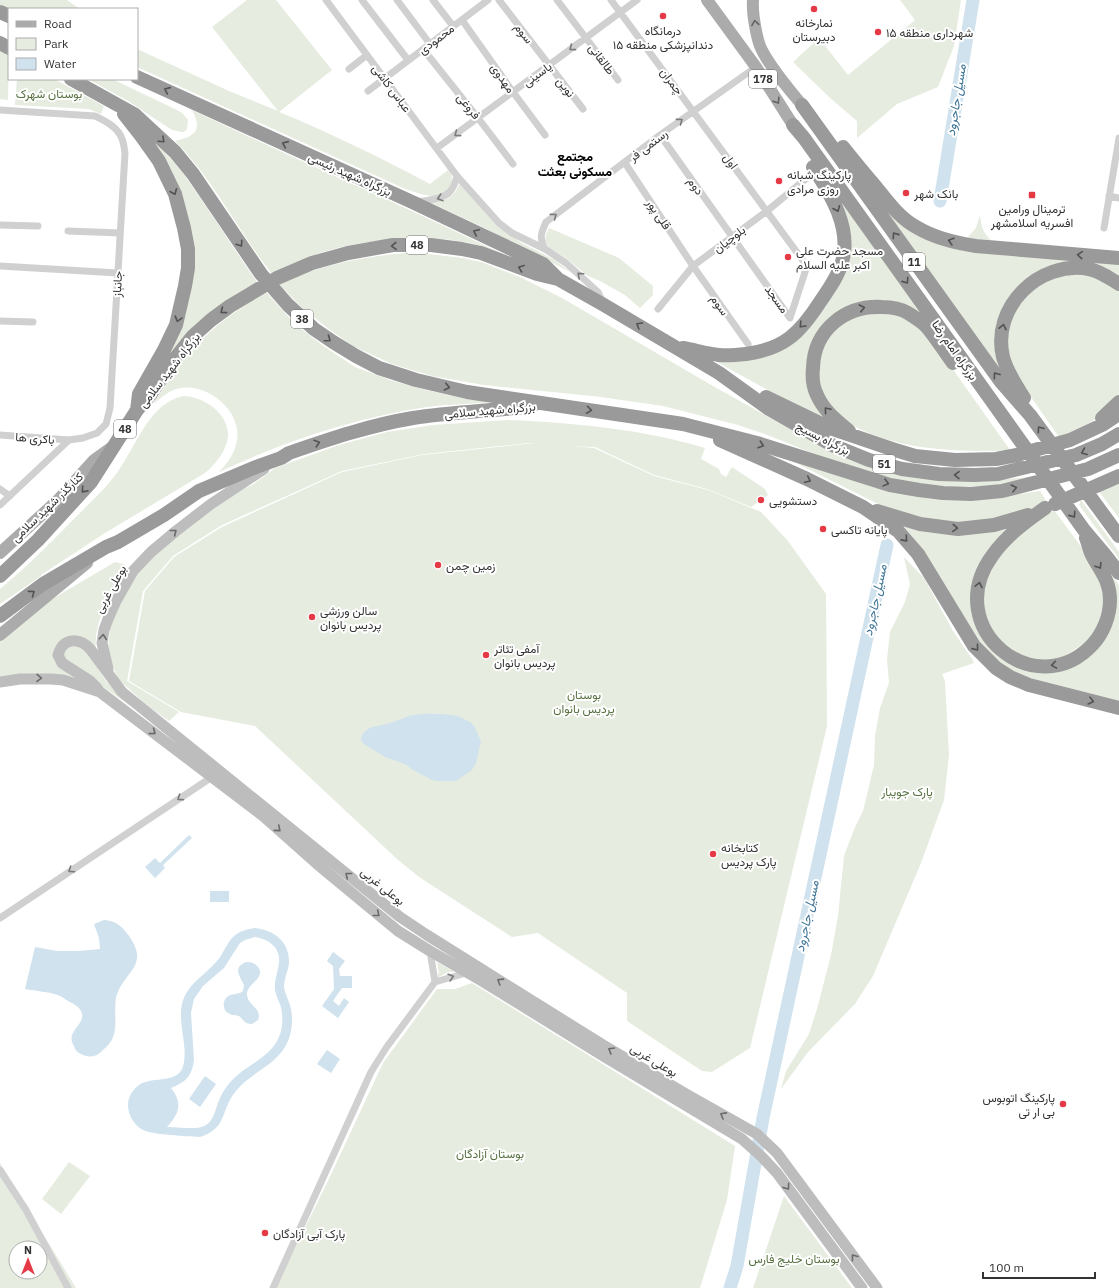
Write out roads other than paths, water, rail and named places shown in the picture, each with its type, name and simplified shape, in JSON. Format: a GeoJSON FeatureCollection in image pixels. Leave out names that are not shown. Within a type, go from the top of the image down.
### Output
{"type":"FeatureCollection","features":[{"type":"Feature","properties":{"kind":"highway","name":"بزرگراه شهید رئیسی"},"geometry":{"type":"LineString","coordinates":[[138,77],[410,201],[543,264],[558,279]]}},
{"type":"Feature","properties":{"kind":"highway","name":"38"},"geometry":{"type":"LineString","coordinates":[[73,80],[134,114],[175,152],[186,165],[261,274],[275,291],[297,315],[333,342],[379,368],[416,380],[467,392],[550,404]]}},
{"type":"Feature","properties":{"kind":"highway"},"geometry":{"type":"LineString","coordinates":[[114,102],[159,161],[175,194],[188,249],[188,268],[179,315],[164,350],[139,394],[137,410]]}},
{"type":"Feature","properties":{"kind":"highway"},"geometry":{"type":"LineString","coordinates":[[802,105],[819,123],[833,134],[892,207],[917,228],[937,237],[961,244],[1119,258]]}},
{"type":"Feature","properties":{"kind":"highway","name":"بزرگراه امام رضا"},"geometry":{"type":"LineString","coordinates":[[802,105],[1001,382],[1030,415],[1119,535]]}},
{"type":"Feature","properties":{"kind":"highway"},"geometry":{"type":"LineString","coordinates":[[672,346],[725,355],[756,352],[779,345],[789,338],[807,320],[838,274],[845,249],[841,218],[830,194],[803,151],[793,125]]}},
{"type":"Feature","properties":{"kind":"highway","name":"بزرگراه امام رضا"},"geometry":{"type":"LineString","coordinates":[[793,125],[804,138],[1084,530],[1119,573]]}},
{"type":"Feature","properties":{"kind":"highway","name":"بزرگراه شهید سلامی"},"geometry":{"type":"LineString","coordinates":[[0,576],[38,540],[91,482],[137,410],[150,395],[173,361],[192,337],[226,309],[277,278],[312,263],[373,248],[393,245],[431,245],[481,253],[537,274],[558,279]]}},
{"type":"Feature","properties":{"kind":"highway"},"geometry":{"type":"LineString","coordinates":[[1030,415],[1024,397],[1015,384],[1003,358],[1002,345],[1004,322],[1008,310],[1013,302],[1028,285],[1039,278],[1050,273],[1068,269],[1090,269],[1107,276],[1119,284]]}},
{"type":"Feature","properties":{"kind":"highway","name":"بزرگراه بسیج"},"geometry":{"type":"LineString","coordinates":[[558,279],[719,373],[769,409],[832,445],[869,460],[902,469],[922,472],[956,475],[998,474],[1076,455],[1102,444],[1119,434]]}},
{"type":"Feature","properties":{"kind":"highway"},"geometry":{"type":"LineString","coordinates":[[855,437],[831,415],[823,406],[816,394],[813,383],[813,361],[821,338],[831,324],[855,309],[875,306],[888,307],[902,311],[925,325],[988,409],[1010,426]]}},
{"type":"Feature","properties":{"kind":"highway"},"geometry":{"type":"LineString","coordinates":[[719,373],[802,416],[830,428],[892,450],[915,456],[955,460],[996,459],[1017,455],[1070,440],[1102,425],[1119,414]]}},
{"type":"Feature","properties":{"kind":"highway"},"geometry":{"type":"LineString","coordinates":[[1070,440],[1101,418],[1119,402]]}},
{"type":"Feature","properties":{"kind":"highway","name":"بزرگراه شهید سلامی"},"geometry":{"type":"LineString","coordinates":[[0,616],[43,584],[164,515],[199,491],[281,458],[289,453],[355,431],[412,418],[550,404]]}},
{"type":"Feature","properties":{"kind":"highway","name":"بزرگراه بسیج"},"geometry":{"type":"LineString","coordinates":[[550,404],[683,424],[757,443],[890,485],[943,493],[971,494],[1002,491],[1088,469],[1119,455]]}},
{"type":"Feature","properties":{"kind":"highway"},"geometry":{"type":"LineString","coordinates":[[683,424],[807,479],[863,507],[898,531],[918,554],[974,646],[996,668],[1029,685],[1119,708]]}},
{"type":"Feature","properties":{"kind":"highway"},"geometry":{"type":"LineString","coordinates":[[863,507],[920,524],[958,529],[994,525],[1014,520],[1045,508],[1112,481],[1119,476]]}},
{"type":"Feature","properties":{"kind":"highway"},"geometry":{"type":"LineString","coordinates":[[1045,508],[1016,529],[1000,545],[984,568],[978,585],[978,612],[984,629],[993,643],[1010,658],[1021,663],[1034,666],[1058,665],[1075,658],[1084,652],[1095,642],[1102,630],[1109,609],[1109,592],[1104,574],[1091,552],[1084,530]]}},
{"type":"Feature","properties":{"kind":"main road","name":"178"},"geometry":{"type":"LineString","coordinates":[[706,0],[756,67],[793,125]]}},
{"type":"Feature","properties":{"kind":"main road","name":"178"},"geometry":{"type":"LineString","coordinates":[[713,0],[732,34]]}},
{"type":"Feature","properties":{"kind":"main road","name":"178"},"geometry":{"type":"LineString","coordinates":[[753,0],[754,17],[760,46],[788,88],[802,105]]}},
{"type":"Feature","properties":{"kind":"main road"},"geometry":{"type":"LineString","coordinates":[[1105,257],[1119,254]]}},
{"type":"Feature","properties":{"kind":"main road","name":"کنارگذر شهید سلامی"},"geometry":{"type":"LineString","coordinates":[[0,553],[58,500],[94,460],[113,447]]}},
{"type":"Feature","properties":{"kind":"main road","name":"بوعلی غربی"},"geometry":{"type":"LineString","coordinates":[[281,458],[203,510],[166,539],[137,566],[128,578],[116,601],[104,630],[103,649],[109,675],[122,692],[400,917],[609,1048],[757,1134],[777,1153],[877,1288]]}},
{"type":"Feature","properties":{"kind":"main road"},"geometry":{"type":"LineString","coordinates":[[0,635],[106,548]]}},
{"type":"Feature","properties":{"kind":"main road"},"geometry":{"type":"LineString","coordinates":[[100,692],[90,681],[62,663],[58,655],[60,647],[74,641],[86,644],[109,675]]}},
{"type":"Feature","properties":{"kind":"main road","name":"بوعلی غربی"},"geometry":{"type":"LineString","coordinates":[[0,682],[20,679],[51,678],[63,680],[100,692],[262,816],[392,926],[466,973],[482,981],[742,1139],[751,1146],[777,1173],[862,1288]]}},
{"type":"Feature","properties":{"kind":"street","name":"عباس کاشی"},"geometry":{"type":"LineString","coordinates":[[326,0],[457,176],[498,223],[512,233],[545,249],[566,262],[598,292],[604,305]]}},
{"type":"Feature","properties":{"kind":"street"},"geometry":{"type":"LineString","coordinates":[[362,0],[408,60]]}},
{"type":"Feature","properties":{"kind":"street"},"geometry":{"type":"LineString","coordinates":[[397,0],[430,44]]}},
{"type":"Feature","properties":{"kind":"street"},"geometry":{"type":"LineString","coordinates":[[433,0],[453,26]]}},
{"type":"Feature","properties":{"kind":"street"},"geometry":{"type":"LineString","coordinates":[[474,0],[480,6]]}},
{"type":"Feature","properties":{"kind":"street","name":"محمودی"},"geometry":{"type":"LineString","coordinates":[[368,91],[488,0]]}},
{"type":"Feature","properties":{"kind":"street","name":"سوم"},"geometry":{"type":"LineString","coordinates":[[499,0],[549,65]]}},
{"type":"Feature","properties":{"kind":"street","name":"طالقانی"},"geometry":{"type":"LineString","coordinates":[[557,0],[618,80]]}},
{"type":"Feature","properties":{"kind":"street","name":"چمران"},"geometry":{"type":"LineString","coordinates":[[611,0],[694,111]]}},
{"type":"Feature","properties":{"kind":"street","name":"یاسینی"},"geometry":{"type":"LineString","coordinates":[[437,148],[637,0]]}},
{"type":"Feature","properties":{"kind":"street","name":"مهدوی"},"geometry":{"type":"LineString","coordinates":[[462,20],[545,135]]}},
{"type":"Feature","properties":{"kind":"street","name":"فروغی"},"geometry":{"type":"LineString","coordinates":[[423,49],[513,164]]}},
{"type":"Feature","properties":{"kind":"street"},"geometry":{"type":"LineString","coordinates":[[350,69],[367,55]]}},
{"type":"Feature","properties":{"kind":"street","name":"نوین"},"geometry":{"type":"LineString","coordinates":[[549,65],[583,108]]}},
{"type":"Feature","properties":{"kind":"street","name":"رستمی فر"},"geometry":{"type":"LineString","coordinates":[[545,249],[541,235],[546,222],[660,136],[756,67]]}},
{"type":"Feature","properties":{"kind":"street","name":"جانباز"},"geometry":{"type":"LineString","coordinates":[[0,110],[95,116],[108,122],[114,128],[122,138],[125,152],[110,408],[106,424],[97,433],[83,438],[69,440]]}},
{"type":"Feature","properties":{"kind":"street","name":"اول"},"geometry":{"type":"LineString","coordinates":[[694,111],[807,266]]}},
{"type":"Feature","properties":{"kind":"street","name":"دوم"},"geometry":{"type":"LineString","coordinates":[[660,136],[732,237]]}},
{"type":"Feature","properties":{"kind":"street"},"geometry":{"type":"LineString","coordinates":[[1104,228],[1119,139]]}},
{"type":"Feature","properties":{"kind":"street","name":"قلی پور"},"geometry":{"type":"LineString","coordinates":[[624,163],[693,266]]}},
{"type":"Feature","properties":{"kind":"street"},"geometry":{"type":"LineString","coordinates":[[410,201],[421,202],[446,196],[452,190],[457,176]]}},
{"type":"Feature","properties":{"kind":"street","name":"بلوچیان"},"geometry":{"type":"LineString","coordinates":[[658,309],[693,266],[808,177]]}},
{"type":"Feature","properties":{"kind":"street"},"geometry":{"type":"LineString","coordinates":[[1109,196],[1119,198]]}},
{"type":"Feature","properties":{"kind":"street"},"geometry":{"type":"LineString","coordinates":[[0,225],[38,226]]}},
{"type":"Feature","properties":{"kind":"street"},"geometry":{"type":"LineString","coordinates":[[68,231],[120,233]]}},
{"type":"Feature","properties":{"kind":"street","name":"مسجد"},"geometry":{"type":"LineString","coordinates":[[732,237],[790,318],[807,266]]}},
{"type":"Feature","properties":{"kind":"street"},"geometry":{"type":"LineString","coordinates":[[0,266],[118,273]]}},
{"type":"Feature","properties":{"kind":"street","name":"سوم"},"geometry":{"type":"LineString","coordinates":[[693,266],[748,344]]}},
{"type":"Feature","properties":{"kind":"street"},"geometry":{"type":"LineString","coordinates":[[0,321],[33,322]]}},
{"type":"Feature","properties":{"kind":"street","name":"باکری ها"},"geometry":{"type":"LineString","coordinates":[[0,436],[69,440]]}},
{"type":"Feature","properties":{"kind":"street"},"geometry":{"type":"LineString","coordinates":[[0,505],[69,440]]}},
{"type":"Feature","properties":{"kind":"street"},"geometry":{"type":"LineString","coordinates":[[0,489],[10,496]]}},
{"type":"Feature","properties":{"kind":"street"},"geometry":{"type":"LineString","coordinates":[[0,918],[212,777]]}},
{"type":"Feature","properties":{"kind":"street"},"geometry":{"type":"LineString","coordinates":[[430,951],[435,982]]}},
{"type":"Feature","properties":{"kind":"street"},"geometry":{"type":"LineString","coordinates":[[273,1288],[371,1072],[386,1048],[435,982],[466,973]]}},
{"type":"Feature","properties":{"kind":"street"},"geometry":{"type":"LineString","coordinates":[[0,1170],[26,1210],[68,1288]]}},
{"type":"Feature","properties":{"kind":"water"},"geometry":{"type":"Polygon","coordinates":[[[417,714],[442,714],[458,716],[470,722],[474,726],[481,741],[476,763],[472,770],[456,781],[432,780],[405,764],[385,757],[361,741],[364,732],[368,729],[417,714]]]}},
{"type":"Feature","properties":{"kind":"water"},"geometry":{"type":"Polygon","coordinates":[[[189,835],[192,838],[163,865],[165,868],[155,878],[145,867],[155,858],[160,863],[189,835]]]}},
{"type":"Feature","properties":{"kind":"water"},"geometry":{"type":"Polygon","coordinates":[[[210,891],[229,891],[229,902],[210,902],[210,891]]]}},
{"type":"Feature","properties":{"kind":"water"},"geometry":{"type":"Polygon","coordinates":[[[104,920],[115,923],[124,929],[135,946],[137,955],[133,969],[119,989],[116,998],[113,1038],[97,1055],[88,1056],[79,1053],[75,1049],[72,1041],[72,1036],[82,1016],[79,1008],[58,995],[25,989],[35,947],[57,951],[100,949],[99,938],[94,924],[104,920]]]}},
{"type":"Feature","properties":{"kind":"water"},"geometry":{"type":"Polygon","coordinates":[[[255,928],[268,931],[280,938],[287,949],[289,956],[284,987],[292,1014],[292,1027],[284,1049],[271,1062],[242,1084],[231,1098],[219,1124],[209,1133],[200,1137],[162,1134],[143,1130],[134,1123],[130,1116],[128,1102],[131,1094],[139,1085],[145,1082],[172,1077],[178,1074],[182,1069],[185,1055],[181,1011],[184,997],[196,981],[218,959],[235,935],[255,928]],[[255,937],[240,943],[224,968],[203,986],[194,999],[191,1013],[194,1060],[193,1066],[190,1074],[184,1081],[171,1088],[175,1093],[178,1108],[177,1113],[167,1127],[196,1128],[208,1124],[213,1118],[221,1096],[228,1085],[240,1073],[269,1052],[279,1037],[282,1026],[282,1015],[281,1007],[275,992],[275,986],[279,958],[273,945],[255,937]]]}},
{"type":"Feature","properties":{"kind":"water"},"geometry":{"type":"Polygon","coordinates":[[[333,952],[345,961],[339,969],[340,976],[352,976],[352,988],[342,988],[333,1001],[339,1006],[344,998],[349,1002],[338,1018],[322,1006],[334,989],[333,966],[327,961],[333,952]]]}},
{"type":"Feature","properties":{"kind":"water"},"geometry":{"type":"Polygon","coordinates":[[[246,962],[254,964],[260,971],[260,974],[250,986],[247,993],[249,1001],[258,1012],[259,1016],[258,1020],[252,1024],[246,1023],[239,1016],[228,1013],[224,1007],[224,1002],[228,996],[243,991],[244,985],[238,970],[242,964],[246,962]]]}},
{"type":"Feature","properties":{"kind":"water"},"geometry":{"type":"Polygon","coordinates":[[[327,1050],[340,1059],[331,1073],[317,1064],[327,1050]]]}},
{"type":"Feature","properties":{"kind":"water"},"geometry":{"type":"Polygon","coordinates":[[[205,1076],[216,1084],[200,1107],[189,1099],[205,1076]]]}},
{"type":"Feature","properties":{"kind":"waterway","name":"مسیل جاجرود"},"geometry":{"type":"LineString","coordinates":[[940,201],[973,0]]}},
{"type":"Feature","properties":{"kind":"waterway","name":"مسیل جاجرود"},"geometry":{"type":"LineString","coordinates":[[730,1288],[737,1266],[763,1118],[887,545]]}},
{"type":"Feature","properties":{"kind":"place","name":"نمارخانه دبیرستان"},"geometry":{"type":"Point","coordinates":[814,9]}},
{"type":"Feature","properties":{"kind":"place","name":"درمانگاه دندانپزشکی منطقه ۱۵"},"geometry":{"type":"Point","coordinates":[663,16]}},
{"type":"Feature","properties":{"kind":"place","name":"شهرداری منطقه ۱۵"},"geometry":{"type":"Point","coordinates":[878,32]}},
{"type":"Feature","properties":{"kind":"place","name":"پارکینگ شبانه روزی مرادی"},"geometry":{"type":"Point","coordinates":[779,181]}},
{"type":"Feature","properties":{"kind":"place","name":"بانک شهر"},"geometry":{"type":"Point","coordinates":[906,193]}},
{"type":"Feature","properties":{"kind":"place","name":"ترمینال ورامین افسریه اسلامشهر"},"geometry":{"type":"Point","coordinates":[1032,195]}},
{"type":"Feature","properties":{"kind":"place","name":"مسجد حضرت علی اکبر علیه السلام"},"geometry":{"type":"Point","coordinates":[788,257]}},
{"type":"Feature","properties":{"kind":"place","name":"دستشویی"},"geometry":{"type":"Point","coordinates":[761,500]}},
{"type":"Feature","properties":{"kind":"place","name":"پایانه تاکسی"},"geometry":{"type":"Point","coordinates":[823,529]}},
{"type":"Feature","properties":{"kind":"place","name":"زمین چمن"},"geometry":{"type":"Point","coordinates":[438,565]}},
{"type":"Feature","properties":{"kind":"place","name":"سالن ورزشی پردیس بانوان"},"geometry":{"type":"Point","coordinates":[312,617]}},
{"type":"Feature","properties":{"kind":"place","name":"آمفی تئاتر پردیس بانوان"},"geometry":{"type":"Point","coordinates":[486,655]}},
{"type":"Feature","properties":{"kind":"place","name":"کتابخانه پارک پردیس"},"geometry":{"type":"Point","coordinates":[713,854]}},
{"type":"Feature","properties":{"kind":"place","name":"پارکینگ اتوبوس بی ار تی"},"geometry":{"type":"Point","coordinates":[1063,1104]}},
{"type":"Feature","properties":{"kind":"place","name":"پارک آبی آزادگان"},"geometry":{"type":"Point","coordinates":[265,1233]}},
{"type":"Feature","properties":{"kind":"district","name":"مجتمع مسکونی بعثت"},"geometry":{"type":"Point","coordinates":[575,164]}},
{"type":"Feature","properties":{"kind":"park label","name":"بوستان شهرک"},"geometry":{"type":"Point","coordinates":[49,93]}},
{"type":"Feature","properties":{"kind":"park label","name":"بوستان پردیس بانوان"},"geometry":{"type":"Point","coordinates":[584,701]}},
{"type":"Feature","properties":{"kind":"park label","name":"پارک جویبار"},"geometry":{"type":"Point","coordinates":[907,791]}},
{"type":"Feature","properties":{"kind":"park label","name":"بوستان آزادگان"},"geometry":{"type":"Point","coordinates":[490,1153]}},
{"type":"Feature","properties":{"kind":"park label","name":"بوستان خلیج فارس"},"geometry":{"type":"Point","coordinates":[794,1258]}}]}
